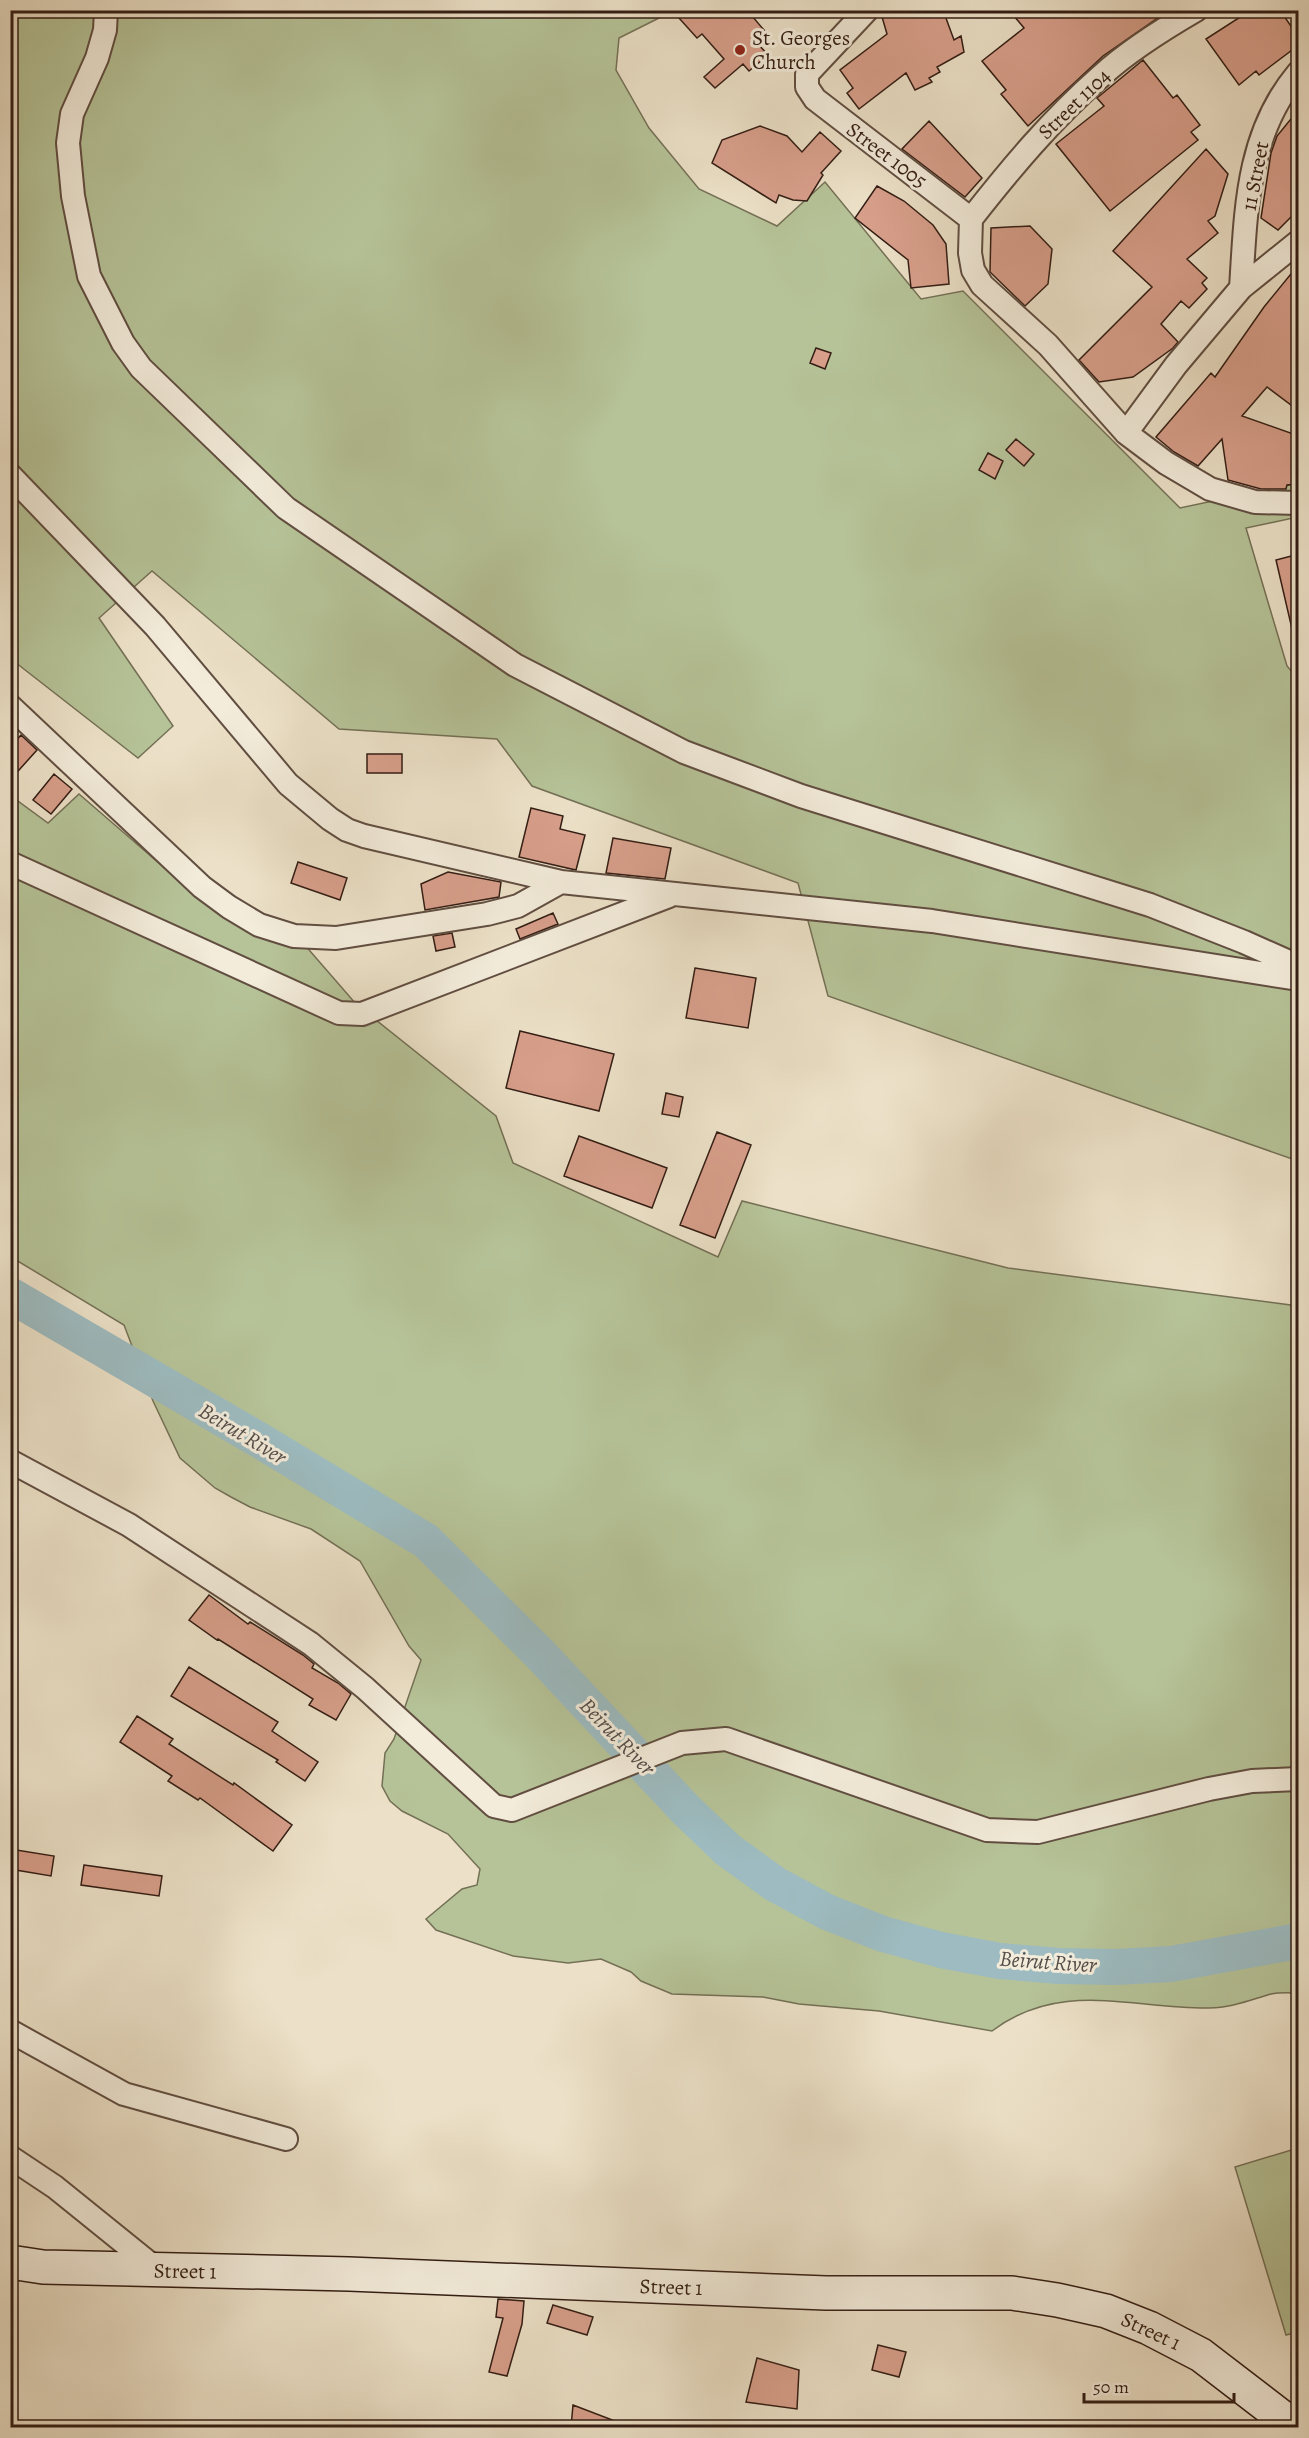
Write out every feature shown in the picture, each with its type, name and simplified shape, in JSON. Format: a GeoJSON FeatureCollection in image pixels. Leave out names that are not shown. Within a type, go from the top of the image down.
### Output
{"type":"FeatureCollection","features":[{"type":"Feature","properties":{"kind":"street"},"geometry":{"type":"LineString","coordinates":[[106,10],[105,30],[97,58],[72,114],[68,143],[73,196],[89,276],[123,343],[141,368],[286,508],[515,665],[684,752],[801,796],[1150,905],[1299,966]]}},
{"type":"Feature","properties":{"kind":"street","name":"Street 1005"},"geometry":{"type":"LineString","coordinates":[[867,10],[807,74],[807,87],[815,99],[971,219]]}},
{"type":"Feature","properties":{"kind":"street","name":"Street 1104"},"geometry":{"type":"LineString","coordinates":[[971,219],[1020,157],[1102,75],[1196,10]]}},
{"type":"Feature","properties":{"kind":"street","name":"11 Street"},"geometry":{"type":"LineString","coordinates":[[1241,288],[1246,214],[1254,160],[1266,123],[1285,89],[1299,74]]}},
{"type":"Feature","properties":{"kind":"street"},"geometry":{"type":"LineString","coordinates":[[971,219],[970,252],[973,270],[982,285],[1048,345],[1125,433],[1166,463],[1210,489],[1255,502],[1299,503]]}},
{"type":"Feature","properties":{"kind":"street"},"geometry":{"type":"LineString","coordinates":[[1125,433],[1176,365],[1241,288],[1299,242]]}},
{"type":"Feature","properties":{"kind":"street"},"geometry":{"type":"LineString","coordinates":[[10,475],[155,626],[288,784],[347,830],[364,836],[561,882],[932,921],[1299,979]]}},
{"type":"Feature","properties":{"kind":"street"},"geometry":{"type":"LineString","coordinates":[[10,706],[202,887],[259,925],[294,936],[336,938],[487,914],[518,906],[561,882]]}},
{"type":"Feature","properties":{"kind":"street"},"geometry":{"type":"LineString","coordinates":[[10,863],[339,1013],[362,1014],[673,894]]}},
{"type":"Feature","properties":{"kind":"street"},"geometry":{"type":"LineString","coordinates":[[10,1461],[129,1525],[311,1644],[365,1688],[494,1806],[512,1810],[682,1743],[726,1739],[987,1830],[1018,1833],[1038,1832],[1209,1789],[1252,1781],[1299,1779]]}},
{"type":"Feature","properties":{"kind":"street"},"geometry":{"type":"LineString","coordinates":[[10,2031],[124,2094],[286,2139]]}},
{"type":"Feature","properties":{"kind":"street"},"geometry":{"type":"LineString","coordinates":[[10,2157],[54,2187],[159,2271]]}},
{"type":"Feature","properties":{"kind":"street","name":"Street 1"},"geometry":{"type":"LineString","coordinates":[[10,2262],[43,2267],[159,2271],[349,2274],[837,2293],[1034,2296],[1106,2311],[1149,2328],[1201,2355],[1296,2427]]}},
{"type":"Feature","properties":{"kind":"green space"},"geometry":{"type":"Polygon","coordinates":[[[10,11],[673,11],[619,38],[616,70],[649,128],[699,189],[777,226],[825,182],[921,299],[963,291],[1180,508],[1298,483],[1298,517],[1246,528],[1287,666],[1298,679],[1298,1161],[828,996],[798,883],[532,786],[497,739],[339,729],[152,571],[99,618],[173,726],[138,758],[11,659],[10,11]]]}},
{"type":"Feature","properties":{"kind":"green space"},"geometry":{"type":"Polygon","coordinates":[[[79,794],[211,908],[290,928],[356,1004],[496,1116],[513,1163],[718,1257],[742,1201],[1008,1268],[1298,1306],[1298,1993],[1274,1993],[1217,2008],[1097,2000],[1070,2001],[1044,2006],[1018,2015],[992,2031],[879,2011],[799,2004],[763,1997],[672,1994],[641,1981],[631,1972],[601,1959],[568,1963],[513,1956],[436,1930],[426,1919],[462,1889],[477,1885],[480,1869],[448,1834],[402,1811],[390,1801],[382,1786],[385,1753],[394,1739],[421,1660],[409,1646],[360,1561],[311,1529],[250,1507],[215,1488],[180,1458],[153,1401],[124,1325],[11,1257],[11,796],[48,823],[79,794]]]}},
{"type":"Feature","properties":{"kind":"green space"},"geometry":{"type":"Polygon","coordinates":[[[1298,2148],[1298,2332],[1286,2335],[1235,2167],[1298,2148]]]}},
{"type":"Feature","properties":{"kind":"building","name":"St. Georges Church"},"geometry":{"type":"Polygon","coordinates":[[[687,10],[747,10],[769,36],[759,45],[768,55],[749,71],[743,64],[715,88],[704,77],[724,59],[702,34],[697,38],[679,18],[687,10]]]}},
{"type":"Feature","properties":{"kind":"building"},"geometry":{"type":"Polygon","coordinates":[[[880,10],[943,10],[954,40],[961,36],[964,52],[937,67],[940,72],[929,78],[932,82],[915,90],[906,73],[859,109],[847,93],[853,88],[840,70],[887,34],[880,10]]]}},
{"type":"Feature","properties":{"kind":"building"},"geometry":{"type":"Polygon","coordinates":[[[1009,10],[1169,10],[1103,56],[1028,126],[1001,94],[1006,90],[982,61],[1024,28],[1009,10]]]}},
{"type":"Feature","properties":{"kind":"building"},"geometry":{"type":"Polygon","coordinates":[[[1251,10],[1280,10],[1297,35],[1292,50],[1259,75],[1256,71],[1239,85],[1206,39],[1251,10]]]}},
{"type":"Feature","properties":{"kind":"building"},"geometry":{"type":"Polygon","coordinates":[[[1143,60],[1173,98],[1177,95],[1200,125],[1191,132],[1198,140],[1110,211],[1056,144],[1104,106],[1097,98],[1143,60]]]}},
{"type":"Feature","properties":{"kind":"building"},"geometry":{"type":"Polygon","coordinates":[[[1299,109],[1299,209],[1278,230],[1261,218],[1271,153],[1277,136],[1299,109]]]}},
{"type":"Feature","properties":{"kind":"building"},"geometry":{"type":"Polygon","coordinates":[[[929,121],[982,178],[965,197],[902,149],[929,121]]]}},
{"type":"Feature","properties":{"kind":"building"},"geometry":{"type":"Polygon","coordinates":[[[760,126],[787,136],[802,152],[820,132],[841,151],[821,173],[823,175],[807,201],[793,200],[779,195],[776,203],[712,163],[722,140],[760,126]]]}},
{"type":"Feature","properties":{"kind":"building"},"geometry":{"type":"Polygon","coordinates":[[[1206,149],[1228,174],[1215,216],[1208,221],[1218,233],[1187,259],[1207,278],[1202,283],[1207,289],[1189,308],[1181,301],[1161,324],[1178,342],[1173,348],[1133,377],[1099,382],[1079,360],[1152,287],[1113,251],[1206,149]]]}},
{"type":"Feature","properties":{"kind":"building"},"geometry":{"type":"Polygon","coordinates":[[[877,186],[904,201],[933,225],[946,244],[949,284],[911,288],[908,260],[855,218],[877,186]]]}},
{"type":"Feature","properties":{"kind":"building"},"geometry":{"type":"Polygon","coordinates":[[[1030,226],[1052,249],[1048,284],[1025,306],[990,272],[991,228],[1030,226]]]}},
{"type":"Feature","properties":{"kind":"building"},"geometry":{"type":"Polygon","coordinates":[[[1299,264],[1299,411],[1267,387],[1242,416],[1299,436],[1299,484],[1287,485],[1286,489],[1261,489],[1228,480],[1222,439],[1198,466],[1174,452],[1156,437],[1211,373],[1215,377],[1264,307],[1299,264]]]}},
{"type":"Feature","properties":{"kind":"building"},"geometry":{"type":"Polygon","coordinates":[[[816,348],[831,353],[825,369],[810,363],[816,348]]]}},
{"type":"Feature","properties":{"kind":"building"},"geometry":{"type":"Polygon","coordinates":[[[1016,439],[1034,454],[1024,466],[1006,450],[1016,439]]]}},
{"type":"Feature","properties":{"kind":"building"},"geometry":{"type":"Polygon","coordinates":[[[988,453],[1003,461],[995,479],[979,470],[988,453]]]}},
{"type":"Feature","properties":{"kind":"building"},"geometry":{"type":"Polygon","coordinates":[[[1299,554],[1299,628],[1292,629],[1276,560],[1299,554]]]}},
{"type":"Feature","properties":{"kind":"building"},"geometry":{"type":"Polygon","coordinates":[[[21,735],[37,750],[10,780],[10,747],[21,735]]]}},
{"type":"Feature","properties":{"kind":"building"},"geometry":{"type":"Polygon","coordinates":[[[367,754],[402,754],[402,773],[367,773],[367,754]]]}},
{"type":"Feature","properties":{"kind":"building"},"geometry":{"type":"Polygon","coordinates":[[[54,774],[72,789],[51,814],[33,800],[54,774]]]}},
{"type":"Feature","properties":{"kind":"building"},"geometry":{"type":"Polygon","coordinates":[[[531,808],[563,816],[560,829],[585,835],[576,870],[519,857],[531,808]]]}},
{"type":"Feature","properties":{"kind":"building"},"geometry":{"type":"Polygon","coordinates":[[[613,838],[671,848],[665,879],[606,873],[613,838]]]}},
{"type":"Feature","properties":{"kind":"building"},"geometry":{"type":"Polygon","coordinates":[[[298,862],[347,878],[340,900],[291,883],[298,862]]]}},
{"type":"Feature","properties":{"kind":"building"},"geometry":{"type":"Polygon","coordinates":[[[448,872],[501,882],[499,897],[425,910],[421,884],[448,872]]]}},
{"type":"Feature","properties":{"kind":"building"},"geometry":{"type":"Polygon","coordinates":[[[553,913],[558,924],[520,939],[516,929],[553,913]]]}},
{"type":"Feature","properties":{"kind":"building"},"geometry":{"type":"Polygon","coordinates":[[[452,933],[455,947],[436,951],[433,936],[452,933]]]}},
{"type":"Feature","properties":{"kind":"building"},"geometry":{"type":"Polygon","coordinates":[[[695,968],[756,978],[748,1028],[686,1018],[695,968]]]}},
{"type":"Feature","properties":{"kind":"building"},"geometry":{"type":"Polygon","coordinates":[[[520,1031],[614,1054],[599,1111],[506,1088],[520,1031]]]}},
{"type":"Feature","properties":{"kind":"building"},"geometry":{"type":"Polygon","coordinates":[[[666,1093],[683,1097],[679,1117],[662,1114],[666,1093]]]}},
{"type":"Feature","properties":{"kind":"building"},"geometry":{"type":"Polygon","coordinates":[[[717,1132],[751,1145],[715,1238],[680,1225],[717,1132]]]}},
{"type":"Feature","properties":{"kind":"building"},"geometry":{"type":"Polygon","coordinates":[[[579,1136],[667,1168],[652,1208],[564,1176],[579,1136]]]}},
{"type":"Feature","properties":{"kind":"building"},"geometry":{"type":"Polygon","coordinates":[[[209,1595],[248,1624],[250,1622],[303,1655],[314,1664],[312,1668],[338,1683],[351,1694],[336,1720],[309,1705],[313,1699],[217,1640],[189,1620],[209,1595]]]}},
{"type":"Feature","properties":{"kind":"building"},"geometry":{"type":"Polygon","coordinates":[[[189,1667],[278,1722],[272,1731],[318,1762],[305,1781],[276,1762],[278,1760],[171,1696],[189,1667]]]}},
{"type":"Feature","properties":{"kind":"building"},"geometry":{"type":"Polygon","coordinates":[[[137,1716],[173,1739],[169,1744],[233,1785],[234,1783],[292,1825],[273,1851],[200,1798],[198,1800],[168,1781],[172,1776],[120,1742],[137,1716]]]}},
{"type":"Feature","properties":{"kind":"building"},"geometry":{"type":"Polygon","coordinates":[[[10,1849],[54,1856],[51,1876],[10,1869],[10,1849]]]}},
{"type":"Feature","properties":{"kind":"building"},"geometry":{"type":"Polygon","coordinates":[[[84,1865],[162,1876],[159,1896],[81,1885],[84,1865]]]}},
{"type":"Feature","properties":{"kind":"building"},"geometry":{"type":"Polygon","coordinates":[[[498,2299],[524,2301],[522,2324],[507,2376],[489,2372],[503,2318],[496,2317],[498,2299]]]}},
{"type":"Feature","properties":{"kind":"building"},"geometry":{"type":"Polygon","coordinates":[[[553,2305],[593,2317],[587,2335],[547,2323],[553,2305]]]}},
{"type":"Feature","properties":{"kind":"building"},"geometry":{"type":"Polygon","coordinates":[[[878,2345],[906,2352],[899,2377],[872,2370],[878,2345]]]}},
{"type":"Feature","properties":{"kind":"building"},"geometry":{"type":"Polygon","coordinates":[[[757,2358],[799,2370],[797,2409],[746,2402],[757,2358]]]}},
{"type":"Feature","properties":{"kind":"building"},"geometry":{"type":"Polygon","coordinates":[[[573,2405],[628,2426],[628,2427],[571,2427],[573,2405]]]}},
{"type":"Feature","properties":{"kind":"waterway","name":"Beirut River"},"geometry":{"type":"LineString","coordinates":[[10,1295],[259,1440],[426,1541],[539,1653],[686,1810],[728,1850],[775,1884],[827,1912],[883,1934],[941,1950],[1000,1961],[1059,1966],[1116,1967],[1171,1964],[1298,1941]]}},
{"type":"Feature","properties":{"kind":"place","name":"St. Georges Church"},"geometry":{"type":"Point","coordinates":[740,50]}}]}
